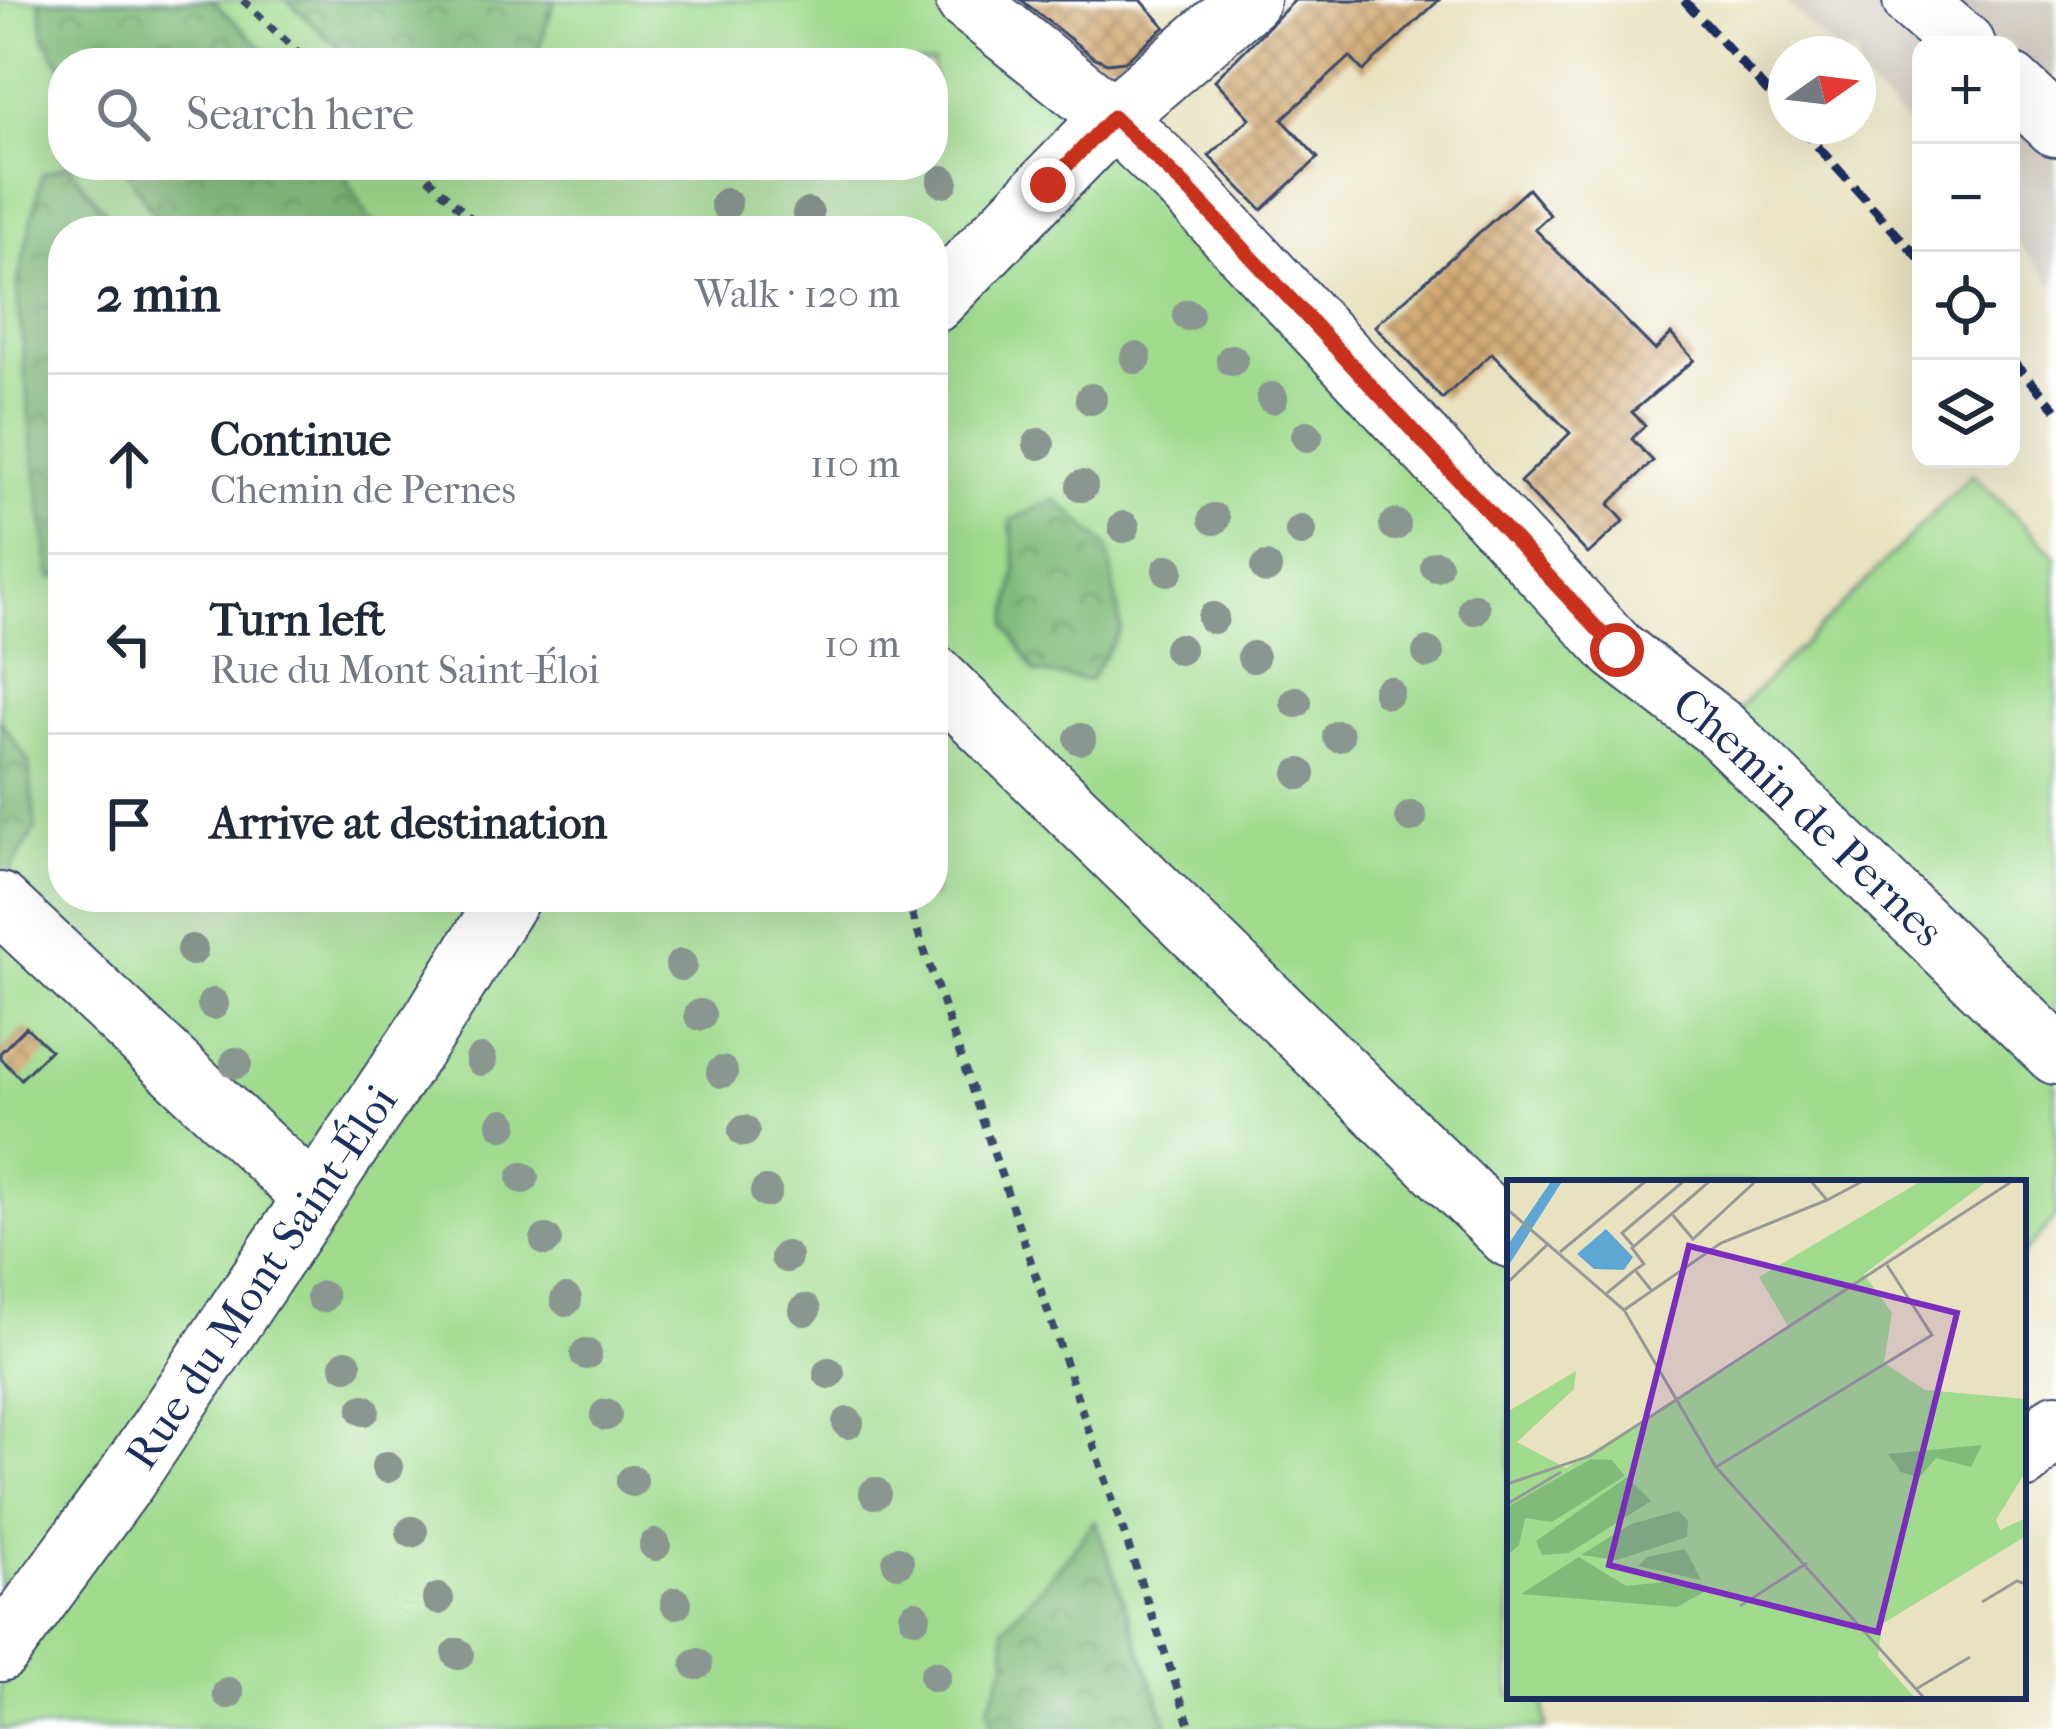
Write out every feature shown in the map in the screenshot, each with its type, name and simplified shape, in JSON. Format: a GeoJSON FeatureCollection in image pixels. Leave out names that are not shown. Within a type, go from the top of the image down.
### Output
{"type":"FeatureCollection","features":[{"type":"Feature","properties":{"kind":"street","name":"Chemin de Pernes"},"geometry":{"type":"LineString","coordinates":[[966,0],[1113,117],[1186,187],[1617,650],[1720,729],[2056,1054]]}},
{"type":"Feature","properties":{"kind":"street"},"geometry":{"type":"LineString","coordinates":[[948,288],[1113,117],[1250,0]]}},
{"type":"Feature","properties":{"kind":"street"},"geometry":{"type":"LineString","coordinates":[[1913,0],[1955,36]]}},
{"type":"Feature","properties":{"kind":"street"},"geometry":{"type":"LineString","coordinates":[[2020,92],[2056,126]]}},
{"type":"Feature","properties":{"kind":"street"},"geometry":{"type":"LineString","coordinates":[[948,690],[1507,1234]]}},
{"type":"Feature","properties":{"kind":"street"},"geometry":{"type":"LineString","coordinates":[[0,903],[314,1198]]}},
{"type":"Feature","properties":{"kind":"street","name":"Rue du Mont Saint-Éloi"},"geometry":{"type":"LineString","coordinates":[[0,1651],[125,1481],[500,912]]}},
{"type":"Feature","properties":{"kind":"street"},"geometry":{"type":"LineString","coordinates":[[2026,1456],[2056,1424]]}},
{"type":"Feature","properties":{"kind":"path"},"geometry":{"type":"LineString","coordinates":[[243,0],[293,48]]}},
{"type":"Feature","properties":{"kind":"path"},"geometry":{"type":"LineString","coordinates":[[431,180],[469,216]]}},
{"type":"Feature","properties":{"kind":"path"},"geometry":{"type":"LineString","coordinates":[[912,912],[1192,1729]]}},
{"type":"Feature","properties":{"kind":"shaded area"},"geometry":{"type":"Polygon","coordinates":[[[1784,0],[2056,0],[2056,288],[2020,246],[2020,36],[1912,36],[1912,130],[1876,93],[1876,36],[1819,36],[1784,0]]]}},
{"type":"Feature","properties":{"kind":"green space"},"geometry":{"type":"Polygon","coordinates":[[[0,0],[966,0],[1720,728],[1972,474],[2056,556],[2056,1217],[2026,1252],[2026,1180],[1507,1180],[1507,1699],[1544,1699],[1546,1729],[0,1729],[0,0]]]}},
{"type":"Feature","properties":{"kind":"green space"},"geometry":{"type":"Polygon","coordinates":[[[40,0],[212,0],[262,48],[50,48],[44,38],[40,0]]]}},
{"type":"Feature","properties":{"kind":"green space"},"geometry":{"type":"Polygon","coordinates":[[[287,0],[555,0],[539,48],[338,48],[287,0]]]}},
{"type":"Feature","properties":{"kind":"green space"},"geometry":{"type":"Polygon","coordinates":[[[48,172],[48,180],[80,180],[109,216],[48,216],[48,557],[17,287],[42,174],[48,172]]]}},
{"type":"Feature","properties":{"kind":"green space"},"geometry":{"type":"Polygon","coordinates":[[[132,180],[347,180],[368,216],[155,216],[132,180]]]}},
{"type":"Feature","properties":{"kind":"green space"},"geometry":{"type":"Polygon","coordinates":[[[1055,499],[1108,547],[1121,629],[1089,681],[1035,672],[1007,626],[1016,569],[1010,521],[1055,499]]]}},
{"type":"Feature","properties":{"kind":"green space"},"geometry":{"type":"Polygon","coordinates":[[[0,720],[28,760],[36,828],[7,876],[0,870],[0,720]]]}},
{"type":"Feature","properties":{"kind":"green space"},"geometry":{"type":"Polygon","coordinates":[[[1095,1520],[1169,1729],[993,1729],[988,1707],[1006,1664],[1004,1627],[1095,1520]]]}},
{"type":"Feature","properties":{"kind":"building"},"geometry":{"type":"Polygon","coordinates":[[[1021,0],[1141,0],[1165,27],[1125,61],[1107,63],[1021,0]]]}},
{"type":"Feature","properties":{"kind":"building"},"geometry":{"type":"Polygon","coordinates":[[[1295,0],[1439,0],[1363,71],[1350,57],[1282,119],[1318,158],[1262,210],[1209,156],[1250,118],[1215,80],[1295,0]]]}},
{"type":"Feature","properties":{"kind":"building"},"geometry":{"type":"Polygon","coordinates":[[[1528,189],[1550,215],[1535,229],[1655,350],[1671,334],[1694,360],[1632,412],[1645,425],[1632,439],[1653,461],[1609,504],[1624,521],[1588,554],[1520,482],[1570,433],[1492,353],[1442,399],[1375,326],[1528,189]]]}},
{"type":"Feature","properties":{"kind":"building"},"geometry":{"type":"Polygon","coordinates":[[[26,1027],[50,1050],[21,1079],[0,1053],[26,1027]]]}},
{"type":"Feature","properties":{"kind":"railway"},"geometry":{"type":"LineString","coordinates":[[1684,0],[1768,92]]}},
{"type":"Feature","properties":{"kind":"railway"},"geometry":{"type":"LineString","coordinates":[[1815,144],[1913,252]]}},
{"type":"Feature","properties":{"kind":"railway"},"geometry":{"type":"LineString","coordinates":[[2020,370],[2056,409]]}},
{"type":"Feature","properties":{"kind":"route"},"geometry":{"type":"LineString","coordinates":[[1048,185],[1113,117],[1186,187],[1617,650]]}}]}
